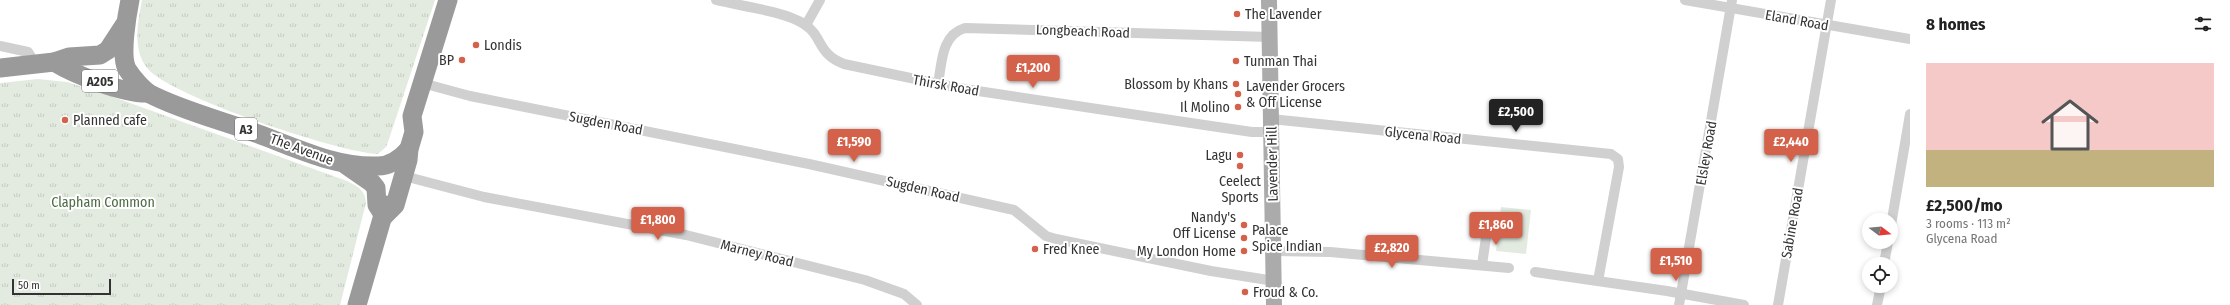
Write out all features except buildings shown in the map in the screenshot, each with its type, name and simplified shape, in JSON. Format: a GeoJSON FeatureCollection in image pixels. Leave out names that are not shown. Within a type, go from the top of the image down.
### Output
{"type":"FeatureCollection","features":[{"type":"Feature","properties":{"kind":"highway","name":"A3"},"geometry":{"type":"LineString","coordinates":[[130,0],[125,23],[126,65],[128,70],[148,93]]}},
{"type":"Feature","properties":{"kind":"highway"},"geometry":{"type":"LineString","coordinates":[[399,169],[403,127],[412,116],[448,0]]}},
{"type":"Feature","properties":{"kind":"highway","name":"A205"},"geometry":{"type":"LineString","coordinates":[[0,68],[54,62],[69,57],[100,55],[108,50],[125,23]]}},
{"type":"Feature","properties":{"kind":"highway","name":"A205"},"geometry":{"type":"LineString","coordinates":[[54,62],[67,70],[135,93],[148,93]]}},
{"type":"Feature","properties":{"kind":"highway","name":"The Avenue"},"geometry":{"type":"LineString","coordinates":[[148,93],[176,105],[344,164],[399,169]]}},
{"type":"Feature","properties":{"kind":"highway"},"geometry":{"type":"LineString","coordinates":[[358,305],[399,169],[409,149],[414,132],[412,116]]}},
{"type":"Feature","properties":{"kind":"highway","name":"A3"},"geometry":{"type":"LineString","coordinates":[[344,164],[372,183],[376,188],[377,205],[384,216]]}},
{"type":"Feature","properties":{"kind":"main road","name":"Lavender Hill"},"geometry":{"type":"LineString","coordinates":[[1269,0],[1274,305]]}},
{"type":"Feature","properties":{"kind":"street"},"geometry":{"type":"LineString","coordinates":[[716,0],[773,14],[806,25],[820,0]]}},
{"type":"Feature","properties":{"kind":"street","name":"Eland Road"},"geometry":{"type":"LineString","coordinates":[[1685,0],[1731,4],[1827,26],[1910,39]]}},
{"type":"Feature","properties":{"kind":"street","name":"Sabine Road"},"geometry":{"type":"LineString","coordinates":[[1778,305],[1831,0]]}},
{"type":"Feature","properties":{"kind":"street","name":"Elsley Road"},"geometry":{"type":"LineString","coordinates":[[1679,305],[1731,4]]}},
{"type":"Feature","properties":{"kind":"street","name":"Thirsk Road"},"geometry":{"type":"LineString","coordinates":[[806,25],[832,60],[938,84],[1252,132],[1271,125]]}},
{"type":"Feature","properties":{"kind":"street","name":"Longbeach Road"},"geometry":{"type":"LineString","coordinates":[[938,84],[946,42],[952,34],[964,28],[1270,37]]}},
{"type":"Feature","properties":{"kind":"street"},"geometry":{"type":"LineString","coordinates":[[0,46],[28,52],[35,63]]}},
{"type":"Feature","properties":{"kind":"street","name":"Sugden Road"},"geometry":{"type":"LineString","coordinates":[[422,83],[470,96],[809,164],[1014,210],[1046,236],[1056,239],[1211,271],[1274,281]]}},
{"type":"Feature","properties":{"kind":"street"},"geometry":{"type":"LineString","coordinates":[[1893,213],[1910,114]]}},
{"type":"Feature","properties":{"kind":"street","name":"Glycena Road"},"geometry":{"type":"LineString","coordinates":[[1271,125],[1611,154],[1618,159],[1619,167],[1598,281]]}},
{"type":"Feature","properties":{"kind":"street","name":"Marney Road"},"geometry":{"type":"LineString","coordinates":[[399,169],[484,196],[686,235],[850,276],[890,287],[904,294],[917,305]]}},
{"type":"Feature","properties":{"kind":"street"},"geometry":{"type":"LineString","coordinates":[[1482,265],[1488,224]]}},
{"type":"Feature","properties":{"kind":"street"},"geometry":{"type":"LineString","coordinates":[[1274,251],[1330,252],[1509,268]]}},
{"type":"Feature","properties":{"kind":"street"},"geometry":{"type":"LineString","coordinates":[[1535,272],[1744,305]]}},
{"type":"Feature","properties":{"kind":"street"},"geometry":{"type":"LineString","coordinates":[[1877,305],[1880,293]]}},
{"type":"Feature","properties":{"kind":"green space"},"geometry":{"type":"Polygon","coordinates":[[[142,0],[435,0],[389,139],[386,147],[378,154],[329,144],[256,121],[187,93],[162,80],[147,68],[139,52],[137,35],[142,0]]]}},
{"type":"Feature","properties":{"kind":"green space","name":"Clapham Common"},"geometry":{"type":"Polygon","coordinates":[[[38,79],[67,82],[105,94],[347,181],[358,187],[363,192],[366,203],[340,305],[0,305],[0,83],[38,79]]]}},
{"type":"Feature","properties":{"kind":"green space"},"geometry":{"type":"Polygon","coordinates":[[[1501,207],[1531,210],[1526,254],[1496,251],[1501,207]]]}},
{"type":"Feature","properties":{"kind":"place","name":"The Lavender"},"geometry":{"type":"Point","coordinates":[1237,14]}},
{"type":"Feature","properties":{"kind":"place","name":"Londis"},"geometry":{"type":"Point","coordinates":[476,45]}},
{"type":"Feature","properties":{"kind":"place","name":"BP"},"geometry":{"type":"Point","coordinates":[462,60]}},
{"type":"Feature","properties":{"kind":"place","name":"Tunman Thai"},"geometry":{"type":"Point","coordinates":[1236,61]}},
{"type":"Feature","properties":{"kind":"place","name":"Blossom by Khans"},"geometry":{"type":"Point","coordinates":[1236,84]}},
{"type":"Feature","properties":{"kind":"place","name":"Lavender Grocers & Off License"},"geometry":{"type":"Point","coordinates":[1238,94]}},
{"type":"Feature","properties":{"kind":"place","name":"Il Molino"},"geometry":{"type":"Point","coordinates":[1238,107]}},
{"type":"Feature","properties":{"kind":"place","name":"Planned cafe"},"geometry":{"type":"Point","coordinates":[65,120]}},
{"type":"Feature","properties":{"kind":"place","name":"Lagu"},"geometry":{"type":"Point","coordinates":[1240,155]}},
{"type":"Feature","properties":{"kind":"place","name":"Ceelect Sports"},"geometry":{"type":"Point","coordinates":[1240,166]}},
{"type":"Feature","properties":{"kind":"place","name":"Nandy's Off License"},"geometry":{"type":"Point","coordinates":[1244,225]}},
{"type":"Feature","properties":{"kind":"place","name":"Palace Spice Indian"},"geometry":{"type":"Point","coordinates":[1244,238]}},
{"type":"Feature","properties":{"kind":"place","name":"Fred Knee"},"geometry":{"type":"Point","coordinates":[1035,249]}},
{"type":"Feature","properties":{"kind":"place","name":"My London Home"},"geometry":{"type":"Point","coordinates":[1244,251]}},
{"type":"Feature","properties":{"kind":"place","name":"Froud & Co."},"geometry":{"type":"Point","coordinates":[1245,292]}}]}
